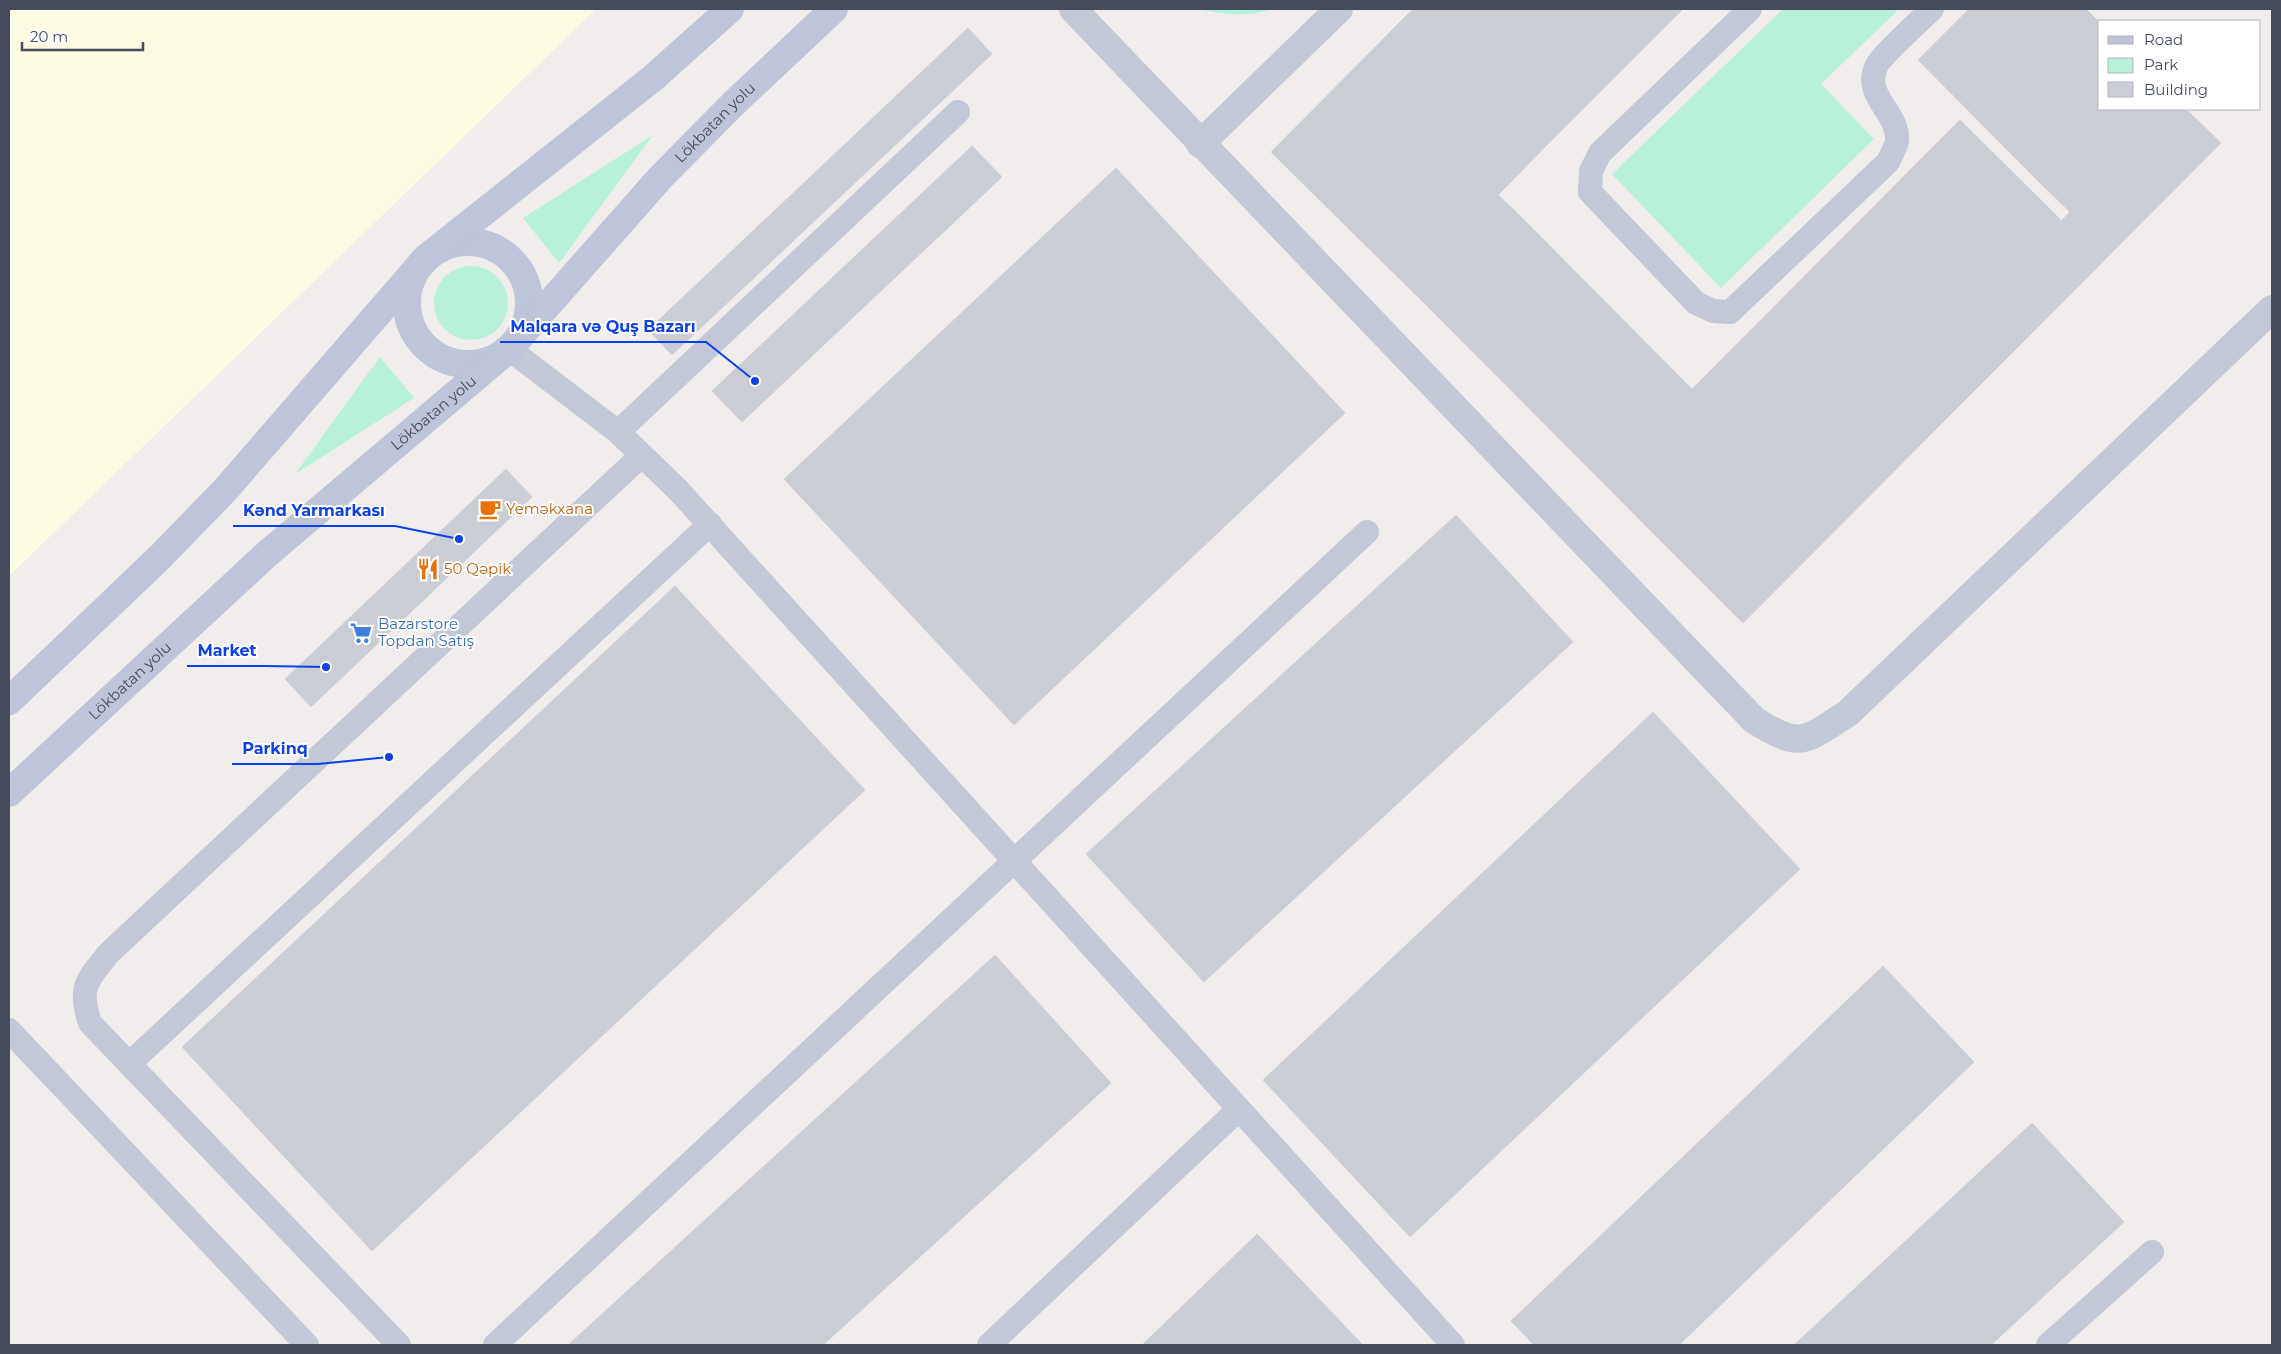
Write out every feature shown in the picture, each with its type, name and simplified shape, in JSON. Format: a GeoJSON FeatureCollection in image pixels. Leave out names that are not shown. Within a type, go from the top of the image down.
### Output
{"type":"FeatureCollection","features":[{"type":"Feature","properties":{"kind":"main road"},"geometry":{"type":"LineString","coordinates":[[9,701],[160,557],[226,489],[426,258],[652,78],[730,9]]}},
{"type":"Feature","properties":{"kind":"main road","name":"Lökbatan yolu"},"geometry":{"type":"LineString","coordinates":[[9,793],[267,554],[509,349],[660,178],[732,105],[834,9]]}},
{"type":"Feature","properties":{"kind":"main road"},"geometry":{"type":"LineString","coordinates":[[461,243],[480,243],[498,250],[513,262],[523,278],[528,296],[528,316],[521,334],[509,349],[495,358],[478,364],[461,364],[444,360],[429,351],[417,338],[410,323],[407,306],[409,288],[416,272],[426,258],[443,248],[461,243]]}},
{"type":"Feature","properties":{"kind":"street"},"geometry":{"type":"LineString","coordinates":[[1073,9],[1200,144],[1754,720],[1779,736],[1796,740],[1810,737],[1848,713],[2272,309]]}},
{"type":"Feature","properties":{"kind":"street"},"geometry":{"type":"LineString","coordinates":[[1200,144],[1339,9]]}},
{"type":"Feature","properties":{"kind":"lane"},"geometry":{"type":"LineString","coordinates":[[1750,9],[1600,153],[1591,171],[1590,192],[1696,303],[1713,311],[1730,312],[1888,162],[1897,142],[1895,124],[1879,103],[1872,83],[1876,65],[1932,9]]}},
{"type":"Feature","properties":{"kind":"lane"},"geometry":{"type":"LineString","coordinates":[[618,432],[958,112]]}},
{"type":"Feature","properties":{"kind":"lane"},"geometry":{"type":"LineString","coordinates":[[509,349],[618,432],[710,524],[1453,1345]]}},
{"type":"Feature","properties":{"kind":"lane"},"geometry":{"type":"LineString","coordinates":[[398,1345],[90,1023],[83,1004],[87,980],[117,946],[642,455]]}},
{"type":"Feature","properties":{"kind":"lane"},"geometry":{"type":"LineString","coordinates":[[129,1064],[710,524]]}},
{"type":"Feature","properties":{"kind":"lane"},"geometry":{"type":"LineString","coordinates":[[495,1345],[1367,532]]}},
{"type":"Feature","properties":{"kind":"lane"},"geometry":{"type":"LineString","coordinates":[[9,1030],[307,1345]]}},
{"type":"Feature","properties":{"kind":"lane"},"geometry":{"type":"LineString","coordinates":[[989,1345],[1239,1109]]}},
{"type":"Feature","properties":{"kind":"lane"},"geometry":{"type":"LineString","coordinates":[[2048,1345],[2152,1252]]}},
{"type":"Feature","properties":{"kind":"shaded area"},"geometry":{"type":"Polygon","coordinates":[[[9,9],[596,9],[9,576],[9,9]]]}},
{"type":"Feature","properties":{"kind":"green space"},"geometry":{"type":"Polygon","coordinates":[[[1197,9],[1272,9],[1253,14],[1225,14],[1197,9]]]}},
{"type":"Feature","properties":{"kind":"green space"},"geometry":{"type":"Polygon","coordinates":[[[1783,9],[1899,9],[1821,84],[1874,139],[1721,288],[1612,174],[1783,9]]]}},
{"type":"Feature","properties":{"kind":"green space"},"geometry":{"type":"Polygon","coordinates":[[[653,135],[559,263],[523,218],[653,135]]]}},
{"type":"Feature","properties":{"kind":"green space"},"geometry":{"type":"Polygon","coordinates":[[[471,266],[485,269],[497,277],[505,289],[508,303],[505,317],[497,329],[485,337],[471,340],[457,337],[445,329],[437,317],[434,303],[437,289],[445,277],[457,269],[471,266]]]}},
{"type":"Feature","properties":{"kind":"green space"},"geometry":{"type":"Polygon","coordinates":[[[380,357],[414,398],[295,474],[380,357]]]}},
{"type":"Feature","properties":{"kind":"building"},"geometry":{"type":"Polygon","coordinates":[[[1413,9],[1533,9],[1471,71],[1546,146],[1498,195],[1513,209],[1422,301],[1271,152],[1413,9]]]}},
{"type":"Feature","properties":{"kind":"building"},"geometry":{"type":"Polygon","coordinates":[[[1533,9],[1673,9],[1678,14],[1546,146],[1471,71],[1533,9]]]}},
{"type":"Feature","properties":{"kind":"building"},"geometry":{"type":"Polygon","coordinates":[[[1673,9],[1683,9],[1678,14],[1673,9]]]}},
{"type":"Feature","properties":{"kind":"building"},"geometry":{"type":"Polygon","coordinates":[[[1969,9],[2086,9],[2098,21],[2098,110],[2105,110],[2036,179],[1918,60],[1969,9]]]}},
{"type":"Feature","properties":{"kind":"building"},"geometry":{"type":"Polygon","coordinates":[[[968,28],[992,54],[672,355],[648,330],[968,28]]]}},
{"type":"Feature","properties":{"kind":"building"},"geometry":{"type":"Polygon","coordinates":[[[2105,110],[2187,110],[2221,143],[1743,623],[1702,582],[2070,212],[2036,179],[2105,110]]]}},
{"type":"Feature","properties":{"kind":"building"},"geometry":{"type":"Polygon","coordinates":[[[1960,120],[2062,221],[1702,582],[1422,301],[1513,209],[1692,389],[1960,120]]]}},
{"type":"Feature","properties":{"kind":"building"},"geometry":{"type":"Polygon","coordinates":[[[972,146],[1002,177],[742,422],[712,391],[972,146]]]}},
{"type":"Feature","properties":{"kind":"building"},"geometry":{"type":"Polygon","coordinates":[[[1116,168],[1345,413],[1014,725],[784,479],[1116,168]]]}},
{"type":"Feature","properties":{"kind":"building"},"geometry":{"type":"Polygon","coordinates":[[[506,469],[532,497],[311,707],[285,679],[506,469]]]}},
{"type":"Feature","properties":{"kind":"building"},"geometry":{"type":"Polygon","coordinates":[[[1456,515],[1573,642],[1204,982],[1086,854],[1456,515]]]}},
{"type":"Feature","properties":{"kind":"building"},"geometry":{"type":"Polygon","coordinates":[[[675,586],[865,790],[372,1251],[182,1047],[675,586]]]}},
{"type":"Feature","properties":{"kind":"building"},"geometry":{"type":"Polygon","coordinates":[[[1653,712],[1800,869],[1410,1237],[1263,1080],[1653,712]]]}},
{"type":"Feature","properties":{"kind":"building"},"geometry":{"type":"Polygon","coordinates":[[[995,955],[1111,1083],[823,1345],[568,1345],[995,955]]]}},
{"type":"Feature","properties":{"kind":"building"},"geometry":{"type":"Polygon","coordinates":[[[1883,966],[1974,1062],[1679,1345],[1534,1345],[1511,1321],[1883,966]]]}},
{"type":"Feature","properties":{"kind":"building"},"geometry":{"type":"Polygon","coordinates":[[[2032,1123],[2124,1222],[1991,1345],[1794,1345],[2032,1123]]]}},
{"type":"Feature","properties":{"kind":"building"},"geometry":{"type":"Polygon","coordinates":[[[1257,1234],[1363,1345],[1142,1345],[1257,1234]]]}},
{"type":"Feature","properties":{"kind":"place","name":"Malqara və Quş Bazarı"},"geometry":{"type":"Point","coordinates":[755,381]}},
{"type":"Feature","properties":{"kind":"place","name":"Yeməkxana"},"geometry":{"type":"Point","coordinates":[490,509]}},
{"type":"Feature","properties":{"kind":"place","name":"Kənd Yarmarkası"},"geometry":{"type":"Point","coordinates":[459,539]}},
{"type":"Feature","properties":{"kind":"place","name":"50 Qəpik"},"geometry":{"type":"Point","coordinates":[428,569]}},
{"type":"Feature","properties":{"kind":"place","name":"Bazarstore Topdan Satış"},"geometry":{"type":"Point","coordinates":[361,633]}},
{"type":"Feature","properties":{"kind":"place","name":"Market"},"geometry":{"type":"Point","coordinates":[326,667]}},
{"type":"Feature","properties":{"kind":"place","name":"Parkinq"},"geometry":{"type":"Point","coordinates":[389,757]}}]}
